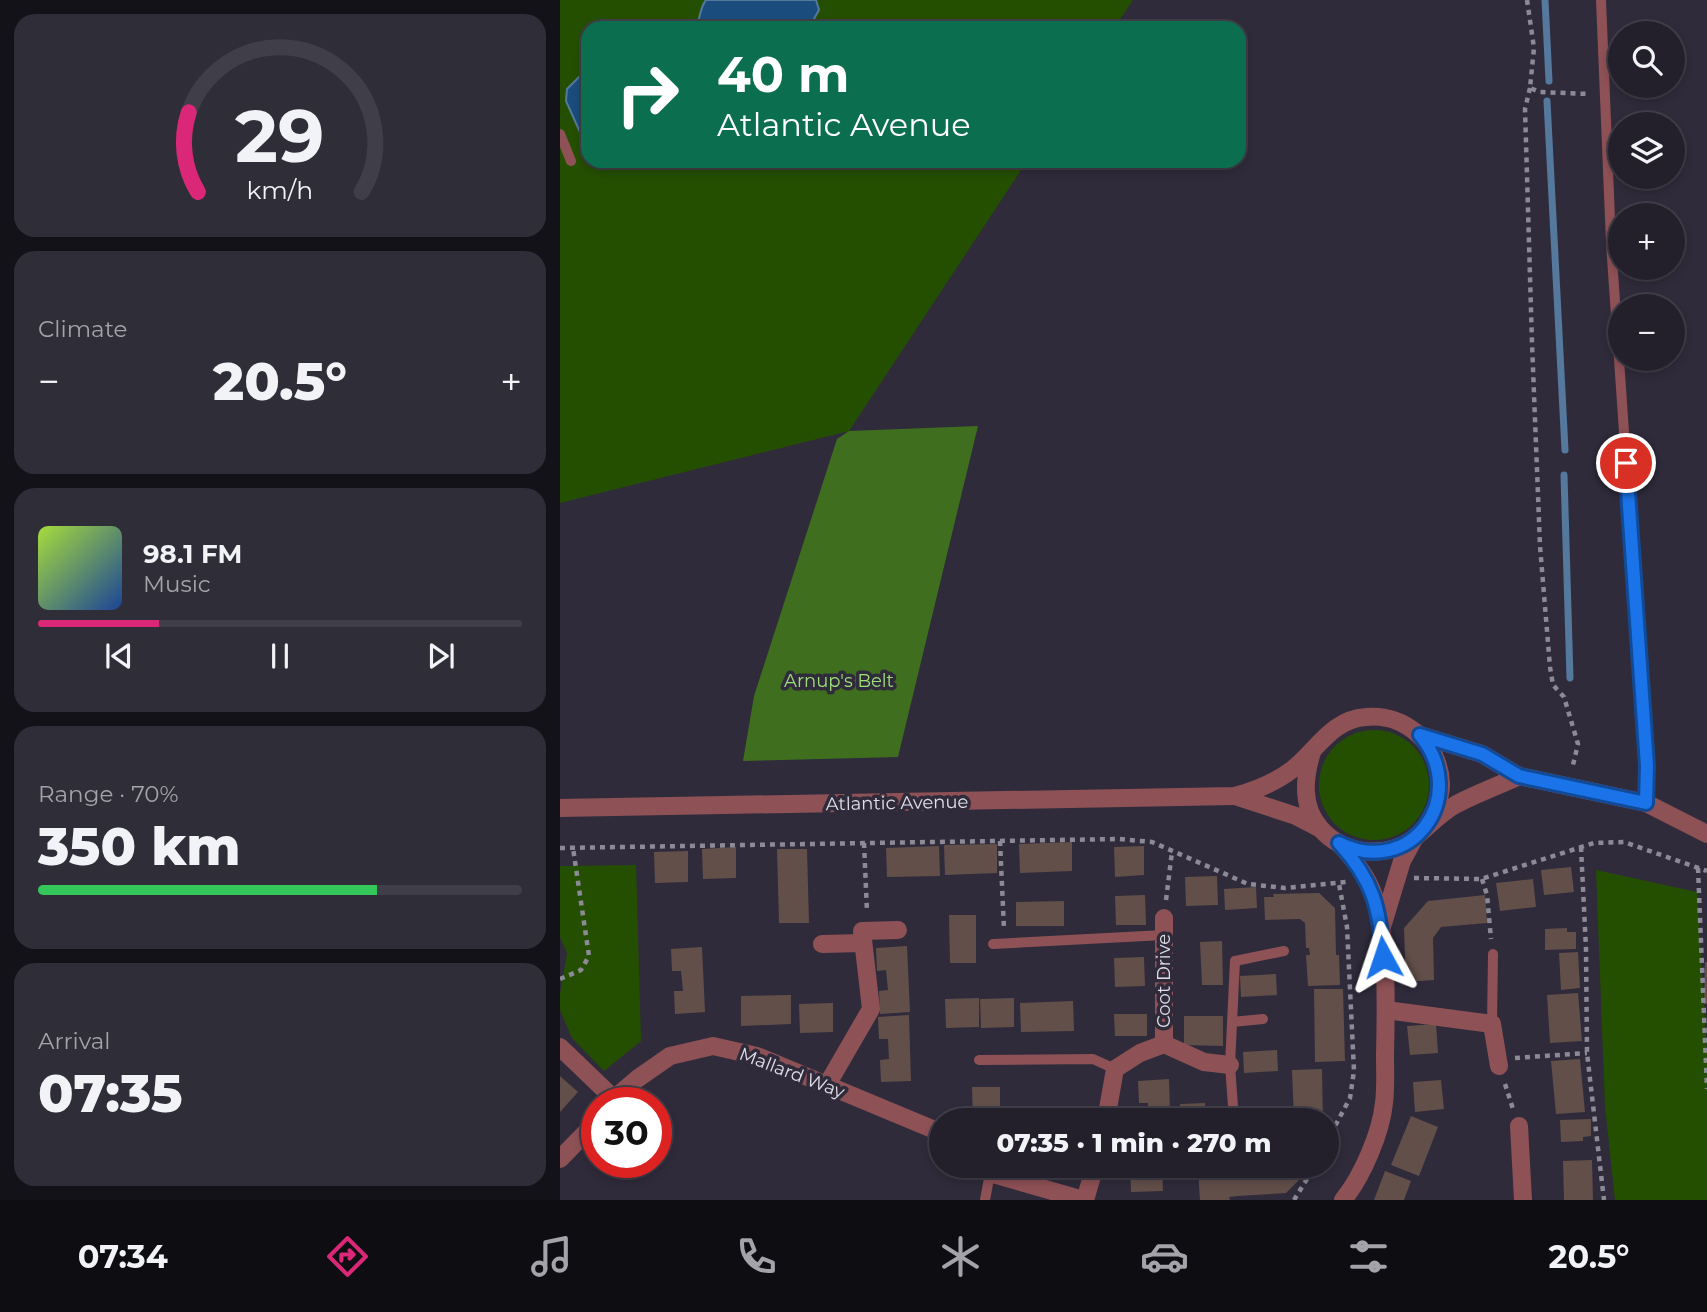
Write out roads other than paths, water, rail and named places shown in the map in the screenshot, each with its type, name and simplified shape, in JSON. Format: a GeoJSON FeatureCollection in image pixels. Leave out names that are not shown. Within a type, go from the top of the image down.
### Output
{"type":"FeatureCollection","features":[{"type":"Feature","properties":{"kind":"street","name":"Atlantic Avenue"},"geometry":{"type":"LineString","coordinates":[[560,808],[1235,796],[1261,789],[1292,770],[1312,752],[1326,734],[1344,722],[1365,717],[1390,719],[1420,735],[1482,754],[1519,776],[1646,803],[1707,834]]}},
{"type":"Feature","properties":{"kind":"street","name":"Atlantic Avenue"},"geometry":{"type":"LineString","coordinates":[[1420,735],[1437,763],[1441,785],[1437,806],[1427,825]]}},
{"type":"Feature","properties":{"kind":"street"},"geometry":{"type":"LineString","coordinates":[[1312,752],[1305,774],[1305,794],[1319,828]]}},
{"type":"Feature","properties":{"kind":"street","name":"Atlantic Avenue"},"geometry":{"type":"LineString","coordinates":[[1235,796],[1296,816],[1350,849],[1376,852],[1397,848],[1413,839],[1453,806],[1519,776]]}},
{"type":"Feature","properties":{"kind":"street"},"geometry":{"type":"LineString","coordinates":[[1381,930],[1402,862],[1413,839]]}},
{"type":"Feature","properties":{"kind":"street"},"geometry":{"type":"LineString","coordinates":[[1339,843],[1357,863],[1374,895],[1381,930],[1386,1010],[1384,1105],[1368,1154],[1354,1186],[1343,1200]]}},
{"type":"Feature","properties":{"kind":"street","name":"Coot Drive"},"geometry":{"type":"LineString","coordinates":[[1164,926],[1164,1044]]}},
{"type":"Feature","properties":{"kind":"street"},"geometry":{"type":"LineString","coordinates":[[822,944],[898,930]]}},
{"type":"Feature","properties":{"kind":"street"},"geometry":{"type":"LineString","coordinates":[[827,1085],[871,1009],[865,937]]}},
{"type":"Feature","properties":{"kind":"street"},"geometry":{"type":"LineString","coordinates":[[1386,1010],[1492,1024],[1498,1062]]}},
{"type":"Feature","properties":{"kind":"street","name":"Coot Drive"},"geometry":{"type":"LineString","coordinates":[[1115,1069],[1140,1053],[1164,1044],[1204,1062],[1230,1065]]}},
{"type":"Feature","properties":{"kind":"street"},"geometry":{"type":"LineString","coordinates":[[560,1046],[599,1087]]}},
{"type":"Feature","properties":{"kind":"street","name":"Mallard Way"},"geometry":{"type":"LineString","coordinates":[[629,1087],[670,1056],[713,1046],[757,1056],[929,1128]]}},
{"type":"Feature","properties":{"kind":"street"},"geometry":{"type":"LineString","coordinates":[[1108,1108],[1115,1069]]}},
{"type":"Feature","properties":{"kind":"street"},"geometry":{"type":"LineString","coordinates":[[1519,1126],[1524,1200]]}},
{"type":"Feature","properties":{"kind":"street"},"geometry":{"type":"LineString","coordinates":[[560,1160],[581,1138]]}},
{"type":"Feature","properties":{"kind":"street"},"geometry":{"type":"LineString","coordinates":[[1014,1178],[1084,1200],[1091,1178]]}},
{"type":"Feature","properties":{"kind":"lane"},"geometry":{"type":"LineString","coordinates":[[1601,0],[1611,243],[1647,766],[1646,803]]}},
{"type":"Feature","properties":{"kind":"lane"},"geometry":{"type":"LineString","coordinates":[[560,134],[571,161]]}},
{"type":"Feature","properties":{"kind":"lane"},"geometry":{"type":"LineString","coordinates":[[999,944],[1164,926]]}},
{"type":"Feature","properties":{"kind":"lane"},"geometry":{"type":"LineString","coordinates":[[1233,1108],[1230,1065],[1235,961],[1284,951]]}},
{"type":"Feature","properties":{"kind":"lane"},"geometry":{"type":"LineString","coordinates":[[1492,1024],[1493,954]]}},
{"type":"Feature","properties":{"kind":"lane"},"geometry":{"type":"LineString","coordinates":[[1232,1022],[1263,1018]]}},
{"type":"Feature","properties":{"kind":"lane"},"geometry":{"type":"LineString","coordinates":[[979,1059],[1093,1059],[1115,1069]]}},
{"type":"Feature","properties":{"kind":"lane"},"geometry":{"type":"LineString","coordinates":[[985,1200],[986,1178]]}},
{"type":"Feature","properties":{"kind":"water"},"geometry":{"type":"Polygon","coordinates":[[[706,0],[816,0],[819,10],[813,21],[698,21],[706,0]]]}},
{"type":"Feature","properties":{"kind":"water"},"geometry":{"type":"Polygon","coordinates":[[[581,75],[581,134],[566,101],[567,89],[581,75]]]}},
{"type":"Feature","properties":{"kind":"waterway"},"geometry":{"type":"LineString","coordinates":[[1545,0],[1549,81]]}},
{"type":"Feature","properties":{"kind":"waterway"},"geometry":{"type":"LineString","coordinates":[[1547,101],[1565,450]]}},
{"type":"Feature","properties":{"kind":"waterway"},"geometry":{"type":"LineString","coordinates":[[1564,475],[1570,678]]}},
{"type":"Feature","properties":{"kind":"park label","name":"Arnup's Belt"},"geometry":{"type":"Point","coordinates":[839,681]}}]}
